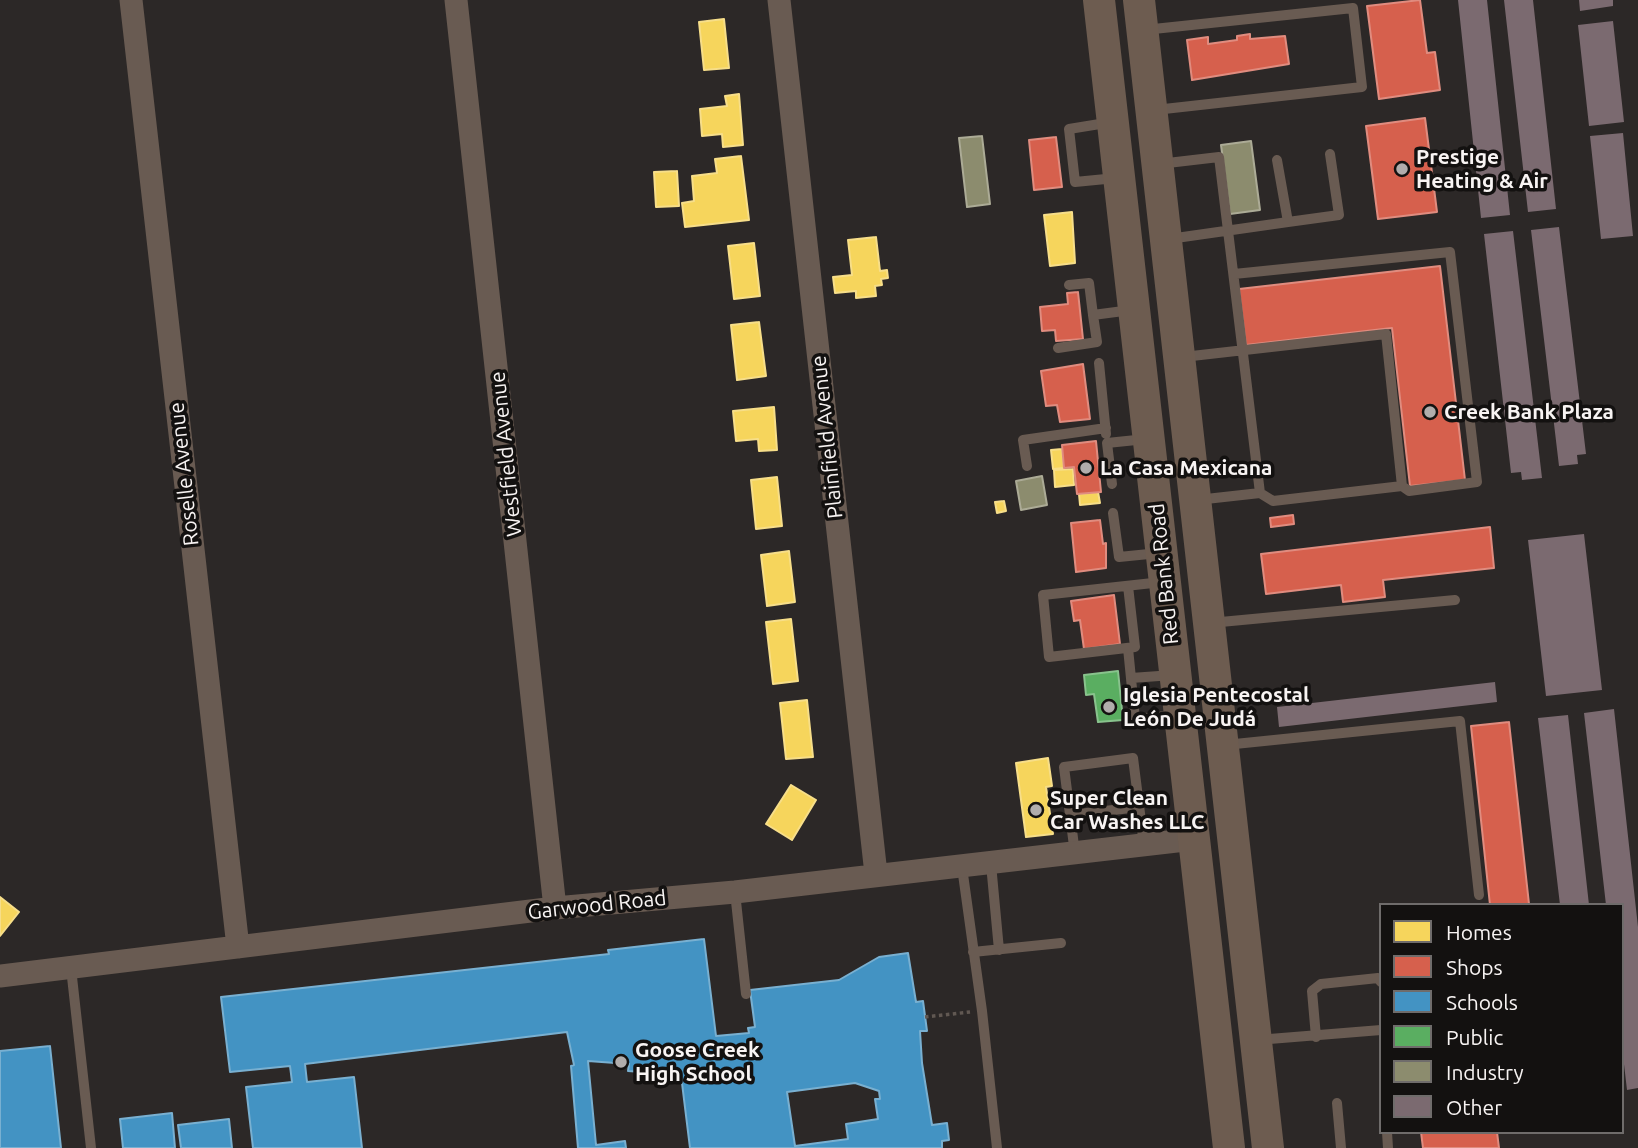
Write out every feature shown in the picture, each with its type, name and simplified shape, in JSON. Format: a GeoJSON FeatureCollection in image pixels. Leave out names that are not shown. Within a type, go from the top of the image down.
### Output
{"type":"FeatureCollection","features":[{"type":"Feature","properties":{"kind":"main road","name":"Red Bank Road"},"geometry":{"type":"LineString","coordinates":[[1098,0],[1229,1148]]}},
{"type":"Feature","properties":{"kind":"main road","name":"Red Bank Road"},"geometry":{"type":"LineString","coordinates":[[1141,15],[1268,1148]]}},
{"type":"Feature","properties":{"kind":"main road"},"geometry":{"type":"LineString","coordinates":[[1177,695],[1222,745]]}},
{"type":"Feature","properties":{"kind":"main road"},"geometry":{"type":"LineString","coordinates":[[1194,839],[1237,882]]}},
{"type":"Feature","properties":{"kind":"street","name":"Roselle Avenue"},"geometry":{"type":"LineString","coordinates":[[131,0],[238,947]]}},
{"type":"Feature","properties":{"kind":"street","name":"Westfield Avenue"},"geometry":{"type":"LineString","coordinates":[[456,0],[555,908]]}},
{"type":"Feature","properties":{"kind":"street","name":"Plainfield Avenue"},"geometry":{"type":"LineString","coordinates":[[779,0],[876,874]]}},
{"type":"Feature","properties":{"kind":"street","name":"Garwood Road"},"geometry":{"type":"LineString","coordinates":[[0,976],[555,908],[735,892],[1194,839]]}},
{"type":"Feature","properties":{"kind":"lane"},"geometry":{"type":"LineString","coordinates":[[1141,15],[1353,8],[1362,88],[1153,110]]}},
{"type":"Feature","properties":{"kind":"lane"},"geometry":{"type":"LineString","coordinates":[[1112,122],[1069,129],[1075,182],[1119,178]]}},
{"type":"Feature","properties":{"kind":"lane"},"geometry":{"type":"LineString","coordinates":[[1166,240],[1339,215],[1330,154]]}},
{"type":"Feature","properties":{"kind":"lane"},"geometry":{"type":"LineString","coordinates":[[1159,164],[1219,157],[1260,493]]}},
{"type":"Feature","properties":{"kind":"lane"},"geometry":{"type":"LineString","coordinates":[[1278,160],[1288,222]]}},
{"type":"Feature","properties":{"kind":"lane"},"geometry":{"type":"LineString","coordinates":[[1195,500],[1260,493],[1273,501],[1402,486],[1409,491],[1478,482],[1450,253],[1234,274]]}},
{"type":"Feature","properties":{"kind":"lane"},"geometry":{"type":"LineString","coordinates":[[1058,348],[1097,342],[1089,283],[1069,285]]}},
{"type":"Feature","properties":{"kind":"lane"},"geometry":{"type":"LineString","coordinates":[[1093,315],[1134,309]]}},
{"type":"Feature","properties":{"kind":"lane"},"geometry":{"type":"LineString","coordinates":[[1179,357],[1386,334],[1402,486]]}},
{"type":"Feature","properties":{"kind":"lane"},"geometry":{"type":"LineString","coordinates":[[1099,363],[1112,484]]}},
{"type":"Feature","properties":{"kind":"lane"},"geometry":{"type":"LineString","coordinates":[[1027,467],[1023,440],[1106,428]]}},
{"type":"Feature","properties":{"kind":"lane"},"geometry":{"type":"LineString","coordinates":[[1107,443],[1149,439]]}},
{"type":"Feature","properties":{"kind":"lane"},"geometry":{"type":"LineString","coordinates":[[1113,513],[1121,570]]}},
{"type":"Feature","properties":{"kind":"lane"},"geometry":{"type":"LineString","coordinates":[[1119,557],[1163,567]]}},
{"type":"Feature","properties":{"kind":"lane"},"geometry":{"type":"LineString","coordinates":[[1128,586],[1135,647],[1049,657],[1043,596],[1128,586],[1163,567]]}},
{"type":"Feature","properties":{"kind":"lane"},"geometry":{"type":"LineString","coordinates":[[1208,623],[1455,600]]}},
{"type":"Feature","properties":{"kind":"lane"},"geometry":{"type":"LineString","coordinates":[[1128,648],[1135,719],[1177,695]]}},
{"type":"Feature","properties":{"kind":"lane"},"geometry":{"type":"LineString","coordinates":[[1131,678],[1177,695]]}},
{"type":"Feature","properties":{"kind":"lane"},"geometry":{"type":"LineString","coordinates":[[1222,745],[1460,721],[1479,895]]}},
{"type":"Feature","properties":{"kind":"lane"},"geometry":{"type":"LineString","coordinates":[[1075,854],[1064,766],[1133,758],[1144,845]]}},
{"type":"Feature","properties":{"kind":"lane"},"geometry":{"type":"LineString","coordinates":[[1070,815],[1139,807]]}},
{"type":"Feature","properties":{"kind":"lane"},"geometry":{"type":"LineString","coordinates":[[991,864],[999,950]]}},
{"type":"Feature","properties":{"kind":"lane"},"geometry":{"type":"LineString","coordinates":[[962,867],[997,1148]]}},
{"type":"Feature","properties":{"kind":"lane"},"geometry":{"type":"LineString","coordinates":[[735,892],[746,994]]}},
{"type":"Feature","properties":{"kind":"lane"},"geometry":{"type":"LineString","coordinates":[[973,952],[1061,943]]}},
{"type":"Feature","properties":{"kind":"lane"},"geometry":{"type":"LineString","coordinates":[[71,968],[90,1148]]}},
{"type":"Feature","properties":{"kind":"lane"},"geometry":{"type":"LineString","coordinates":[[1316,1037],[1312,991],[1321,984],[1379,979]]}},
{"type":"Feature","properties":{"kind":"lane"},"geometry":{"type":"LineString","coordinates":[[1254,1041],[1379,1030]]}},
{"type":"Feature","properties":{"kind":"lane"},"geometry":{"type":"LineString","coordinates":[[1337,1103],[1341,1148]]}},
{"type":"Feature","properties":{"kind":"path"},"geometry":{"type":"LineString","coordinates":[[925,1017],[982,1011]]}},
{"type":"Feature","properties":{"kind":"building: Homes"},"geometry":{"type":"Polygon","coordinates":[[[724,19],[729,68],[704,70],[699,22],[724,19]]]}},
{"type":"Feature","properties":{"kind":"building: Homes"},"geometry":{"type":"Polygon","coordinates":[[[739,94],[743,145],[723,147],[722,134],[702,136],[700,109],[727,106],[725,96],[739,94]]]}},
{"type":"Feature","properties":{"kind":"building: Homes"},"geometry":{"type":"Polygon","coordinates":[[[741,156],[749,220],[685,227],[682,203],[694,201],[692,176],[717,173],[715,159],[741,156]]]}},
{"type":"Feature","properties":{"kind":"building: Homes"},"geometry":{"type":"Polygon","coordinates":[[[677,171],[679,206],[656,207],[654,172],[677,171]]]}},
{"type":"Feature","properties":{"kind":"building: Homes"},"geometry":{"type":"Polygon","coordinates":[[[1072,212],[1075,263],[1050,266],[1044,215],[1072,212]]]}},
{"type":"Feature","properties":{"kind":"building: Homes"},"geometry":{"type":"Polygon","coordinates":[[[876,237],[880,271],[887,270],[888,278],[881,279],[882,285],[875,286],[876,296],[856,298],[856,291],[835,293],[833,277],[852,275],[848,240],[876,237]]]}},
{"type":"Feature","properties":{"kind":"building: Homes"},"geometry":{"type":"Polygon","coordinates":[[[754,243],[760,296],[734,299],[728,246],[754,243]]]}},
{"type":"Feature","properties":{"kind":"building: Homes"},"geometry":{"type":"Polygon","coordinates":[[[759,322],[766,376],[737,380],[731,325],[759,322]]]}},
{"type":"Feature","properties":{"kind":"building: Homes"},"geometry":{"type":"Polygon","coordinates":[[[774,407],[777,450],[759,451],[758,439],[736,441],[733,411],[774,407]]]}},
{"type":"Feature","properties":{"kind":"building: Homes"},"geometry":{"type":"Polygon","coordinates":[[[1062,449],[1064,468],[1053,469],[1051,450],[1062,449]]]}},
{"type":"Feature","properties":{"kind":"building: Homes"},"geometry":{"type":"Polygon","coordinates":[[[1073,469],[1074,485],[1055,487],[1054,470],[1073,469]]]}},
{"type":"Feature","properties":{"kind":"building: Homes"},"geometry":{"type":"Polygon","coordinates":[[[777,477],[782,526],[756,529],[751,480],[777,477]]]}},
{"type":"Feature","properties":{"kind":"building: Homes"},"geometry":{"type":"Polygon","coordinates":[[[1098,492],[1100,503],[1080,505],[1079,494],[1098,492]]]}},
{"type":"Feature","properties":{"kind":"building: Homes"},"geometry":{"type":"Polygon","coordinates":[[[1004,501],[1006,511],[997,513],[995,502],[1004,501]]]}},
{"type":"Feature","properties":{"kind":"building: Homes"},"geometry":{"type":"Polygon","coordinates":[[[789,551],[795,602],[767,606],[761,555],[789,551]]]}},
{"type":"Feature","properties":{"kind":"building: Homes"},"geometry":{"type":"Polygon","coordinates":[[[791,619],[798,681],[773,684],[766,622],[791,619]]]}},
{"type":"Feature","properties":{"kind":"building: Homes"},"geometry":{"type":"Polygon","coordinates":[[[807,700],[813,757],[786,759],[780,703],[807,700]]]}},
{"type":"Feature","properties":{"kind":"building: Homes","name":"Super Clean Car Washes LLC"},"geometry":{"type":"Polygon","coordinates":[[[1048,758],[1052,786],[1046,787],[1053,834],[1026,837],[1016,763],[1048,758]]]}},
{"type":"Feature","properties":{"kind":"building: Homes"},"geometry":{"type":"Polygon","coordinates":[[[791,785],[816,800],[792,840],[766,824],[791,785]]]}},
{"type":"Feature","properties":{"kind":"building: Homes"},"geometry":{"type":"Polygon","coordinates":[[[0,897],[19,912],[0,936],[0,897]]]}},
{"type":"Feature","properties":{"kind":"building: Shops"},"geometry":{"type":"Polygon","coordinates":[[[1420,0],[1427,53],[1435,52],[1440,90],[1379,99],[1367,6],[1420,0]]]}},
{"type":"Feature","properties":{"kind":"building: Shops"},"geometry":{"type":"Polygon","coordinates":[[[1250,34],[1250,39],[1285,36],[1289,64],[1192,80],[1187,40],[1208,37],[1208,44],[1237,40],[1237,36],[1250,34]]]}},
{"type":"Feature","properties":{"kind":"building: Shops","name":"Prestige Heating & Air"},"geometry":{"type":"Polygon","coordinates":[[[1425,118],[1437,212],[1378,219],[1366,126],[1425,118]]]}},
{"type":"Feature","properties":{"kind":"building: Shops"},"geometry":{"type":"Polygon","coordinates":[[[1056,137],[1062,187],[1034,190],[1029,140],[1056,137]]]}},
{"type":"Feature","properties":{"kind":"building: Shops","name":"Creek Bank Plaza"},"geometry":{"type":"Polygon","coordinates":[[[1440,266],[1465,480],[1410,486],[1392,328],[1246,345],[1239,289],[1440,266]]]}},
{"type":"Feature","properties":{"kind":"building: Shops"},"geometry":{"type":"Polygon","coordinates":[[[1078,292],[1083,339],[1056,341],[1055,330],[1042,331],[1040,307],[1068,304],[1067,293],[1078,292]]]}},
{"type":"Feature","properties":{"kind":"building: Shops"},"geometry":{"type":"Polygon","coordinates":[[[1083,364],[1090,419],[1060,422],[1057,405],[1046,406],[1041,371],[1083,364]]]}},
{"type":"Feature","properties":{"kind":"building: Shops","name":"La Casa Mexicana"},"geometry":{"type":"Polygon","coordinates":[[[1096,441],[1101,492],[1077,494],[1074,467],[1064,468],[1062,445],[1096,441]]]}},
{"type":"Feature","properties":{"kind":"building: Shops"},"geometry":{"type":"Polygon","coordinates":[[[1293,515],[1294,524],[1271,527],[1270,518],[1293,515]]]}},
{"type":"Feature","properties":{"kind":"building: Shops"},"geometry":{"type":"Polygon","coordinates":[[[1100,520],[1103,544],[1106,543],[1106,568],[1076,572],[1071,523],[1100,520]]]}},
{"type":"Feature","properties":{"kind":"building: Shops"},"geometry":{"type":"Polygon","coordinates":[[[1490,527],[1494,568],[1383,580],[1385,597],[1343,602],[1341,585],[1266,594],[1261,554],[1490,527]]]}},
{"type":"Feature","properties":{"kind":"building: Shops"},"geometry":{"type":"Polygon","coordinates":[[[1114,595],[1120,644],[1084,649],[1080,620],[1074,621],[1071,601],[1114,595]]]}},
{"type":"Feature","properties":{"kind":"building: Shops"},"geometry":{"type":"Polygon","coordinates":[[[1509,722],[1529,903],[1490,903],[1471,726],[1509,722]]]}},
{"type":"Feature","properties":{"kind":"building: Shops"},"geometry":{"type":"Polygon","coordinates":[[[1421,1134],[1497,1134],[1499,1148],[1423,1148],[1421,1134]]]}},
{"type":"Feature","properties":{"kind":"building: Schools"},"geometry":{"type":"Polygon","coordinates":[[[704,939],[716,1036],[749,1033],[748,1028],[755,1027],[750,990],[839,980],[879,957],[908,953],[916,1002],[923,1001],[927,1031],[920,1031],[922,1063],[932,1125],[947,1123],[949,1140],[942,1141],[942,1148],[690,1148],[681,1075],[628,1071],[629,1064],[588,1061],[596,1145],[625,1141],[626,1148],[578,1148],[571,1066],[574,1065],[567,1032],[305,1064],[307,1082],[354,1077],[362,1148],[253,1148],[246,1087],[292,1082],[290,1066],[230,1072],[221,997],[609,954],[608,950],[704,939]],[[855,1083],[787,1092],[795,1146],[848,1139],[846,1124],[878,1119],[875,1099],[880,1099],[879,1091],[855,1083]]]}},
{"type":"Feature","properties":{"kind":"building: Schools"},"geometry":{"type":"Polygon","coordinates":[[[50,1046],[61,1148],[0,1148],[0,1051],[50,1046]]]}},
{"type":"Feature","properties":{"kind":"building: Schools"},"geometry":{"type":"Polygon","coordinates":[[[172,1113],[175,1148],[123,1148],[120,1119],[172,1113]]]}},
{"type":"Feature","properties":{"kind":"building: Schools"},"geometry":{"type":"Polygon","coordinates":[[[229,1119],[232,1148],[181,1148],[178,1125],[229,1119]]]}},
{"type":"Feature","properties":{"kind":"building: Public","name":"Iglesia Pentecostal León De Judá"},"geometry":{"type":"Polygon","coordinates":[[[1118,671],[1123,720],[1098,722],[1094,694],[1086,695],[1084,675],[1118,671]]]}},
{"type":"Feature","properties":{"kind":"building: Industry"},"geometry":{"type":"Polygon","coordinates":[[[982,136],[990,204],[967,207],[959,138],[982,136]]]}},
{"type":"Feature","properties":{"kind":"building: Industry"},"geometry":{"type":"Polygon","coordinates":[[[1251,141],[1260,210],[1230,214],[1221,145],[1251,141]]]}},
{"type":"Feature","properties":{"kind":"building: Industry"},"geometry":{"type":"Polygon","coordinates":[[[1042,476],[1047,505],[1021,510],[1016,481],[1042,476]]]}},
{"type":"Feature","properties":{"kind":"building: Other"},"geometry":{"type":"Polygon","coordinates":[[[1458,0],[1487,0],[1510,215],[1481,218],[1458,0]]]}},
{"type":"Feature","properties":{"kind":"building: Other"},"geometry":{"type":"Polygon","coordinates":[[[1504,0],[1533,0],[1556,209],[1528,212],[1504,0]]]}},
{"type":"Feature","properties":{"kind":"building: Other"},"geometry":{"type":"Polygon","coordinates":[[[1579,0],[1613,0],[1613,6],[1580,11],[1579,0]]]}},
{"type":"Feature","properties":{"kind":"building: Other"},"geometry":{"type":"Polygon","coordinates":[[[1613,21],[1624,122],[1589,126],[1578,25],[1613,21]]]}},
{"type":"Feature","properties":{"kind":"building: Other"},"geometry":{"type":"Polygon","coordinates":[[[1623,133],[1633,236],[1601,239],[1590,136],[1623,133]]]}},
{"type":"Feature","properties":{"kind":"building: Other"},"geometry":{"type":"Polygon","coordinates":[[[1559,227],[1586,454],[1577,455],[1578,464],[1559,466],[1531,230],[1559,227]]]}},
{"type":"Feature","properties":{"kind":"building: Other"},"geometry":{"type":"Polygon","coordinates":[[[1513,231],[1542,478],[1522,480],[1521,472],[1511,473],[1484,234],[1513,231]]]}},
{"type":"Feature","properties":{"kind":"building: Other"},"geometry":{"type":"Polygon","coordinates":[[[1584,534],[1602,690],[1546,696],[1528,540],[1584,534]]]}},
{"type":"Feature","properties":{"kind":"building: Other"},"geometry":{"type":"Polygon","coordinates":[[[1495,682],[1497,702],[1279,727],[1277,707],[1495,682]]]}},
{"type":"Feature","properties":{"kind":"building: Other"},"geometry":{"type":"Polygon","coordinates":[[[1614,709],[1638,927],[1638,1088],[1627,1090],[1624,1064],[1624,903],[1606,903],[1584,713],[1614,709]]]}},
{"type":"Feature","properties":{"kind":"building: Other"},"geometry":{"type":"Polygon","coordinates":[[[1568,715],[1589,903],[1560,903],[1538,718],[1568,715]]]}},
{"type":"Feature","properties":{"kind":"place","name":"Prestige Heating & Air"},"geometry":{"type":"Point","coordinates":[1402,169]}},
{"type":"Feature","properties":{"kind":"place","name":"Creek Bank Plaza"},"geometry":{"type":"Point","coordinates":[1430,412]}},
{"type":"Feature","properties":{"kind":"place","name":"La Casa Mexicana"},"geometry":{"type":"Point","coordinates":[1086,468]}},
{"type":"Feature","properties":{"kind":"place","name":"Iglesia Pentecostal León De Judá"},"geometry":{"type":"Point","coordinates":[1109,707]}},
{"type":"Feature","properties":{"kind":"place","name":"Super Clean Car Washes LLC"},"geometry":{"type":"Point","coordinates":[1036,810]}},
{"type":"Feature","properties":{"kind":"place","name":"Goose Creek High School"},"geometry":{"type":"Point","coordinates":[621,1062]}}]}
